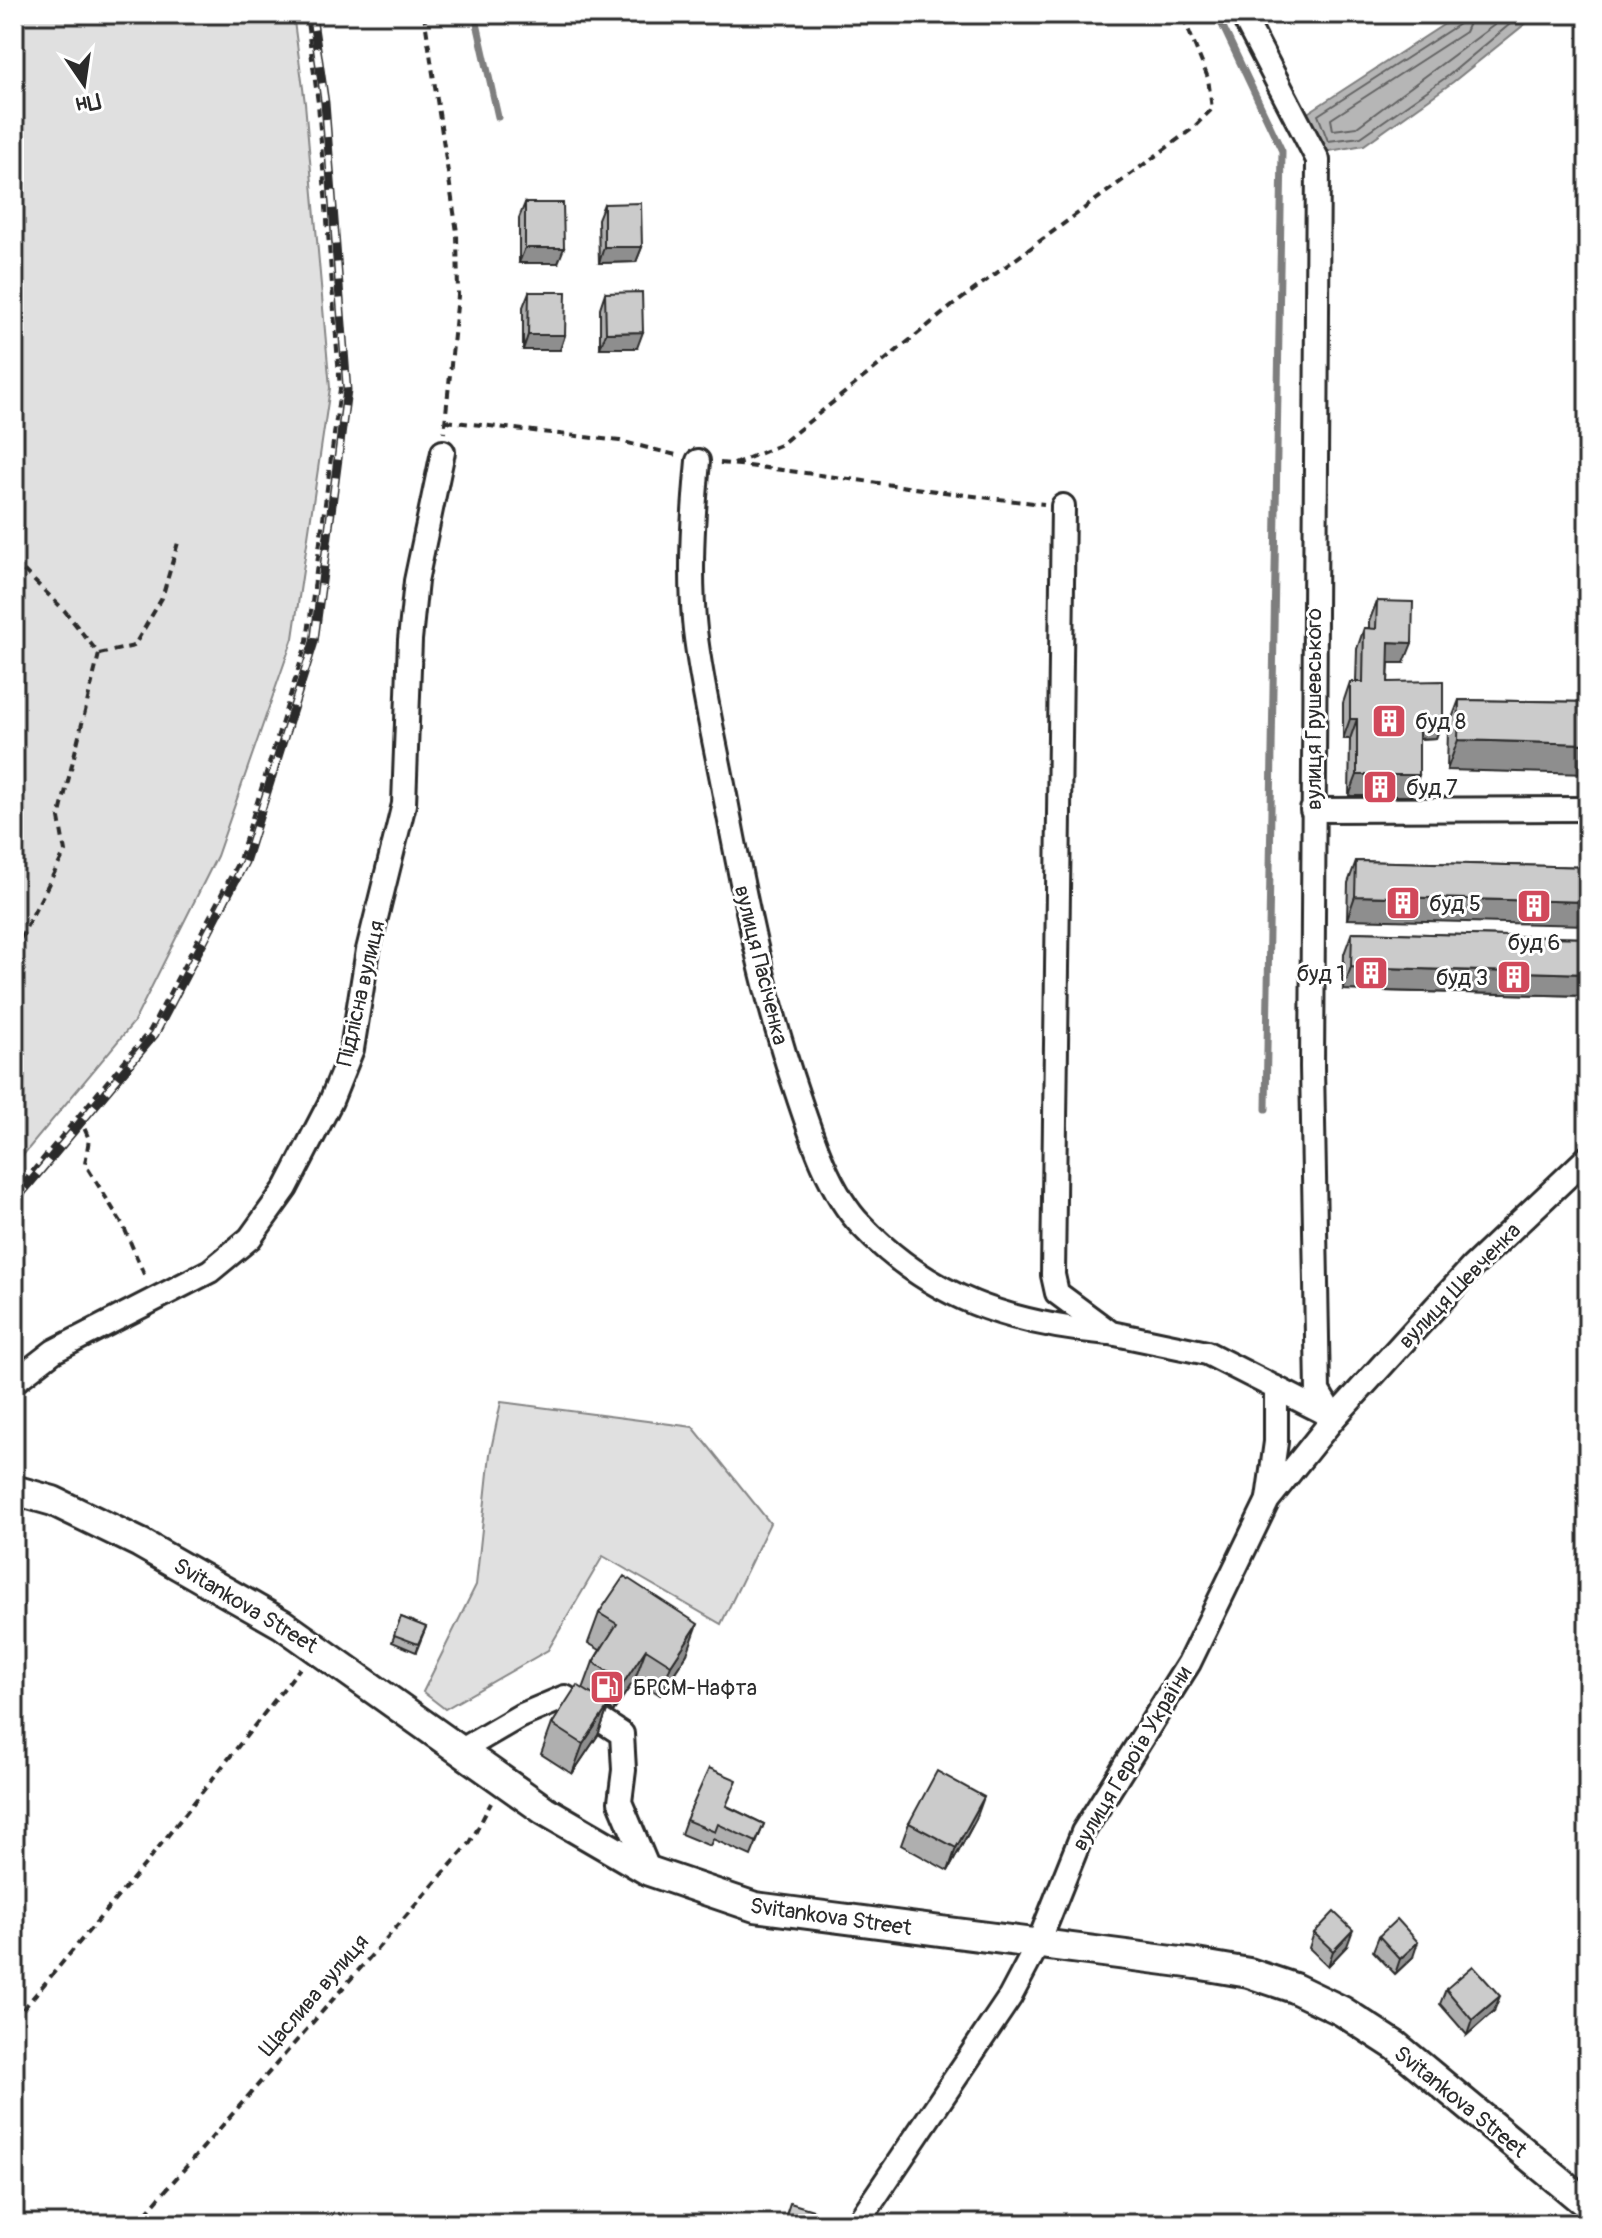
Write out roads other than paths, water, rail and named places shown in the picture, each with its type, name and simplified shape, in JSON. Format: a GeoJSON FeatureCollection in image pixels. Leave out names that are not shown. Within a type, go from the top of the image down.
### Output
{"type":"FeatureCollection","features":[{"type":"Feature","properties":{"kind":"main road","name":"Svitankova Street"},"geometry":{"type":"LineString","coordinates":[[14,1490],[53,1501],[140,1543],[282,1624],[544,1810],[649,1871],[755,1907],[1196,1964],[1249,1973],[1294,1988],[1342,2011],[1396,2046],[1588,2205]]}},
{"type":"Feature","properties":{"kind":"street","name":"вулиця Грушевського"},"geometry":{"type":"LineString","coordinates":[[1242,14],[1318,160],[1312,1067],[1318,1391],[1334,1418]]}},
{"type":"Feature","properties":{"kind":"street","name":"Підлісна вулиця"},"geometry":{"type":"LineString","coordinates":[[14,1382],[54,1351],[210,1271],[250,1238],[286,1188],[331,1101],[352,1049],[368,950],[404,804],[410,640],[416,581],[443,452]]}},
{"type":"Feature","properties":{"kind":"street","name":"вулиця Пасіченка"},"geometry":{"type":"LineString","coordinates":[[698,461],[693,514],[695,629],[769,1010],[817,1153],[858,1223],[898,1260],[945,1292],[976,1306],[1021,1319],[1111,1333],[1207,1353],[1334,1418]]}},
{"type":"Feature","properties":{"kind":"street","name":"вулиця Пасіченка"},"geometry":{"type":"LineString","coordinates":[[1063,506],[1053,1275],[1057,1293],[1111,1333]]}},
{"type":"Feature","properties":{"kind":"street"},"geometry":{"type":"LineString","coordinates":[[1312,810],[1588,809]]}},
{"type":"Feature","properties":{"kind":"street","name":"вулиця Шевченка"},"geometry":{"type":"LineString","coordinates":[[1334,1418],[1472,1267],[1588,1157]]}},
{"type":"Feature","properties":{"kind":"street"},"geometry":{"type":"LineString","coordinates":[[1268,1500],[1276,1442],[1276,1388]]}},
{"type":"Feature","properties":{"kind":"street","name":"вулиця Героїв України"},"geometry":{"type":"LineString","coordinates":[[857,2224],[1010,1997],[1038,1944],[1083,1832],[1189,1663],[1268,1500],[1334,1418]]}},
{"type":"Feature","properties":{"kind":"street"},"geometry":{"type":"LineString","coordinates":[[460,1751],[520,1716],[565,1697],[622,1734],[624,1770],[620,1802],[649,1871]]}},
{"type":"Feature","properties":{"kind":"water"},"geometry":{"type":"Polygon","coordinates":[[[1460,14],[1529,14],[1530,20],[1453,82],[1364,145],[1324,152],[1306,114],[1460,14]]]}},
{"type":"Feature","properties":{"kind":"waterway"},"geometry":{"type":"LineString","coordinates":[[475,14],[498,117]]}},
{"type":"Feature","properties":{"kind":"waterway"},"geometry":{"type":"LineString","coordinates":[[1217,14],[1282,151],[1266,1109]]}},
{"type":"Feature","properties":{"kind":"railway"},"geometry":{"type":"LineString","coordinates":[[14,1202],[155,1034],[245,862],[314,642],[347,390],[325,103],[312,14]]}},
{"type":"Feature","properties":{"kind":"place","name":"буд 8"},"geometry":{"type":"Point","coordinates":[1389,721]}},
{"type":"Feature","properties":{"kind":"place","name":"буд 7"},"geometry":{"type":"Point","coordinates":[1380,787]}},
{"type":"Feature","properties":{"kind":"place","name":"буд 5"},"geometry":{"type":"Point","coordinates":[1403,903]}},
{"type":"Feature","properties":{"kind":"place","name":"буд 6"},"geometry":{"type":"Point","coordinates":[1534,906]}},
{"type":"Feature","properties":{"kind":"place","name":"буд 1"},"geometry":{"type":"Point","coordinates":[1371,973]}},
{"type":"Feature","properties":{"kind":"place","name":"буд 3"},"geometry":{"type":"Point","coordinates":[1514,977]}},
{"type":"Feature","properties":{"kind":"place","name":"БРСМ-Нафта"},"geometry":{"type":"Point","coordinates":[607,1687]}}]}
